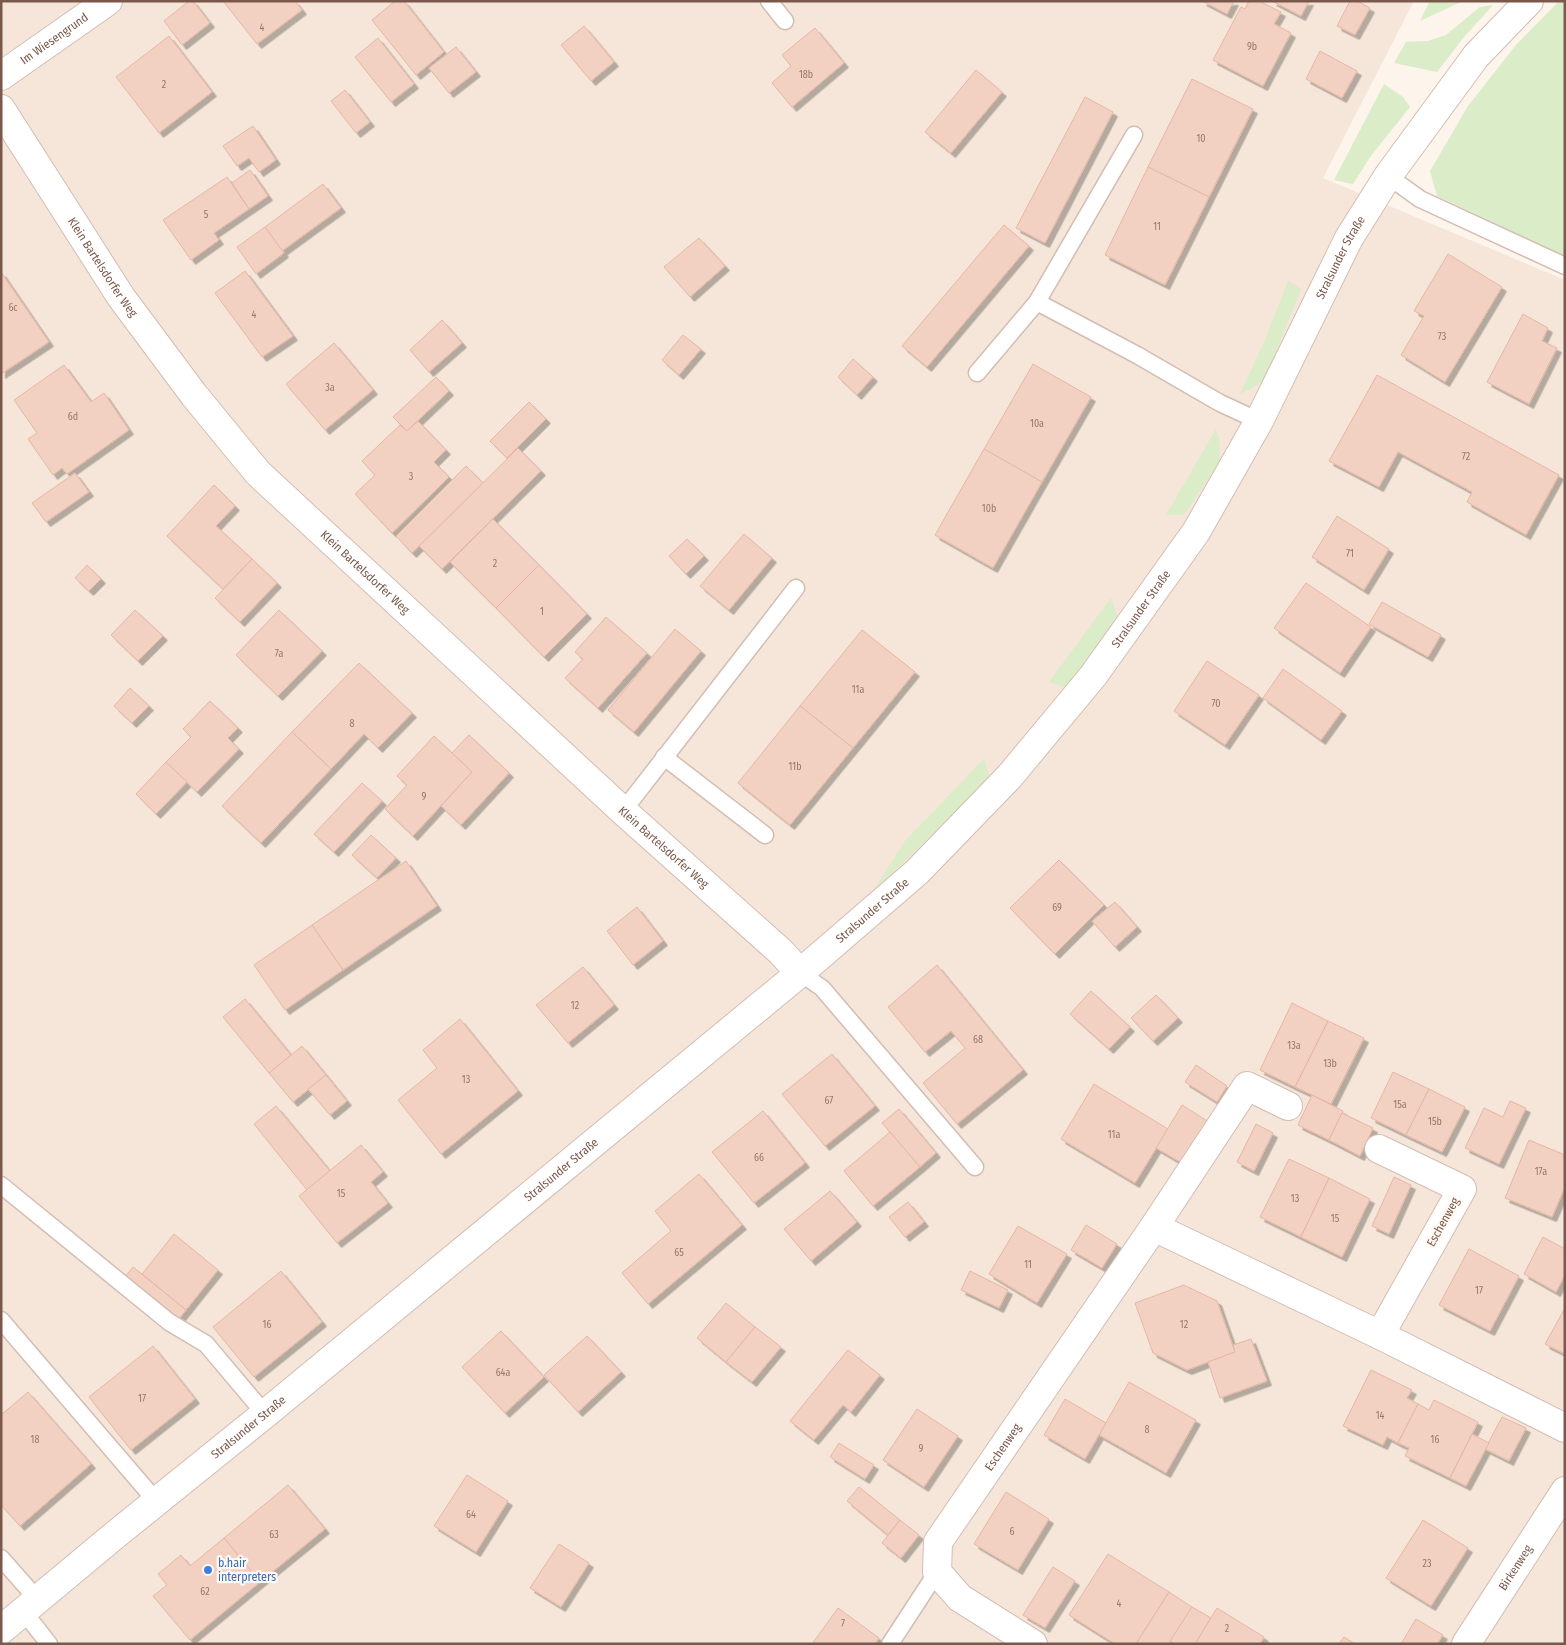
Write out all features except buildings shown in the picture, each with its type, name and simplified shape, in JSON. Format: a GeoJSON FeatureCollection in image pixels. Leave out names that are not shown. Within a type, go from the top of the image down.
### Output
{"type":"FeatureCollection","features":[{"type":"Feature","properties":{"kind":"street","name":"Im Wiesengrund"},"geometry":{"type":"LineString","coordinates":[[1,76],[108,1]]}},
{"type":"Feature","properties":{"kind":"street","name":"Stralsunder Straße"},"geometry":{"type":"LineString","coordinates":[[1,1630],[800,973],[917,872],[1009,777],[1093,676],[1196,532],[1259,421],[1343,250],[1388,176],[1476,56],[1529,1]]}},
{"type":"Feature","properties":{"kind":"street","name":"Klein Bartelsdorfer Weg"},"geometry":{"type":"LineString","coordinates":[[1,109],[121,297],[194,395],[258,473],[623,811],[781,952],[800,973]]}},
{"type":"Feature","properties":{"kind":"street","name":"Eschenweg"},"geometry":{"type":"LineString","coordinates":[[937,1572],[938,1542],[1154,1227],[1248,1086],[1288,1106]]}},
{"type":"Feature","properties":{"kind":"street","name":"Eschenweg"},"geometry":{"type":"LineString","coordinates":[[1379,1149],[1462,1189],[1380,1335]]}},
{"type":"Feature","properties":{"kind":"street"},"geometry":{"type":"LineString","coordinates":[[1154,1227],[1380,1335],[1565,1428]]}},
{"type":"Feature","properties":{"kind":"street","name":"Birkenweg"},"geometry":{"type":"LineString","coordinates":[[1466,1644],[1565,1491]]}},
{"type":"Feature","properties":{"kind":"street"},"geometry":{"type":"LineString","coordinates":[[937,1572],[960,1598],[1033,1644]]}},
{"type":"Feature","properties":{"kind":"lane"},"geometry":{"type":"LineString","coordinates":[[769,1],[785,21]]}},
{"type":"Feature","properties":{"kind":"lane"},"geometry":{"type":"LineString","coordinates":[[977,373],[1036,302],[1134,135]]}},
{"type":"Feature","properties":{"kind":"lane"},"geometry":{"type":"LineString","coordinates":[[1388,176],[1420,199],[1565,266]]}},
{"type":"Feature","properties":{"kind":"lane"},"geometry":{"type":"LineString","coordinates":[[1036,302],[1137,355],[1220,403],[1259,421]]}},
{"type":"Feature","properties":{"kind":"lane"},"geometry":{"type":"LineString","coordinates":[[623,811],[796,588]]}},
{"type":"Feature","properties":{"kind":"lane"},"geometry":{"type":"LineString","coordinates":[[664,757],[765,835]]}},
{"type":"Feature","properties":{"kind":"lane"},"geometry":{"type":"LineString","coordinates":[[800,973],[822,988],[975,1167]]}},
{"type":"Feature","properties":{"kind":"lane"},"geometry":{"type":"LineString","coordinates":[[1,1185],[168,1322],[206,1344],[265,1414]]}},
{"type":"Feature","properties":{"kind":"lane"},"geometry":{"type":"LineString","coordinates":[[1,1320],[156,1501]]}},
{"type":"Feature","properties":{"kind":"lane"},"geometry":{"type":"LineString","coordinates":[[1,1558],[31,1606],[49,1644]]}},
{"type":"Feature","properties":{"kind":"lane"},"geometry":{"type":"LineString","coordinates":[[890,1644],[937,1572]]}},
{"type":"Feature","properties":{"kind":"shaded area"},"geometry":{"type":"Polygon","coordinates":[[[1,1],[1414,1],[1323,178],[1565,280],[1565,1644],[1,1644],[1,1]]]}},
{"type":"Feature","properties":{"kind":"green space"},"geometry":{"type":"Polygon","coordinates":[[[1430,1],[1463,1],[1420,21],[1430,1]]]}},
{"type":"Feature","properties":{"kind":"green space"},"geometry":{"type":"Polygon","coordinates":[[[1559,1],[1565,1],[1565,256],[1437,196],[1430,171],[1468,106],[1516,45],[1559,1]]]}},
{"type":"Feature","properties":{"kind":"green space"},"geometry":{"type":"Polygon","coordinates":[[[1493,5],[1464,37],[1437,72],[1394,63],[1406,42],[1428,41],[1446,35],[1480,7],[1493,5]]]}},
{"type":"Feature","properties":{"kind":"green space"},"geometry":{"type":"Polygon","coordinates":[[[1384,84],[1403,97],[1410,107],[1370,157],[1353,184],[1334,180],[1384,84]]]}},
{"type":"Feature","properties":{"kind":"green space"},"geometry":{"type":"Polygon","coordinates":[[[1288,281],[1301,289],[1266,377],[1259,384],[1240,394],[1264,342],[1288,281]]]}},
{"type":"Feature","properties":{"kind":"green space"},"geometry":{"type":"Polygon","coordinates":[[[1216,429],[1219,437],[1220,461],[1184,515],[1166,515],[1216,429]]]}},
{"type":"Feature","properties":{"kind":"green space"},"geometry":{"type":"Polygon","coordinates":[[[1111,598],[1118,619],[1068,688],[1049,682],[1111,598]]]}},
{"type":"Feature","properties":{"kind":"green space"},"geometry":{"type":"Polygon","coordinates":[[[984,759],[990,777],[872,893],[905,841],[984,759]]]}},
{"type":"Feature","properties":{"kind":"place","name":"b.hair interpreters"},"geometry":{"type":"Point","coordinates":[208,1570]}}]}
